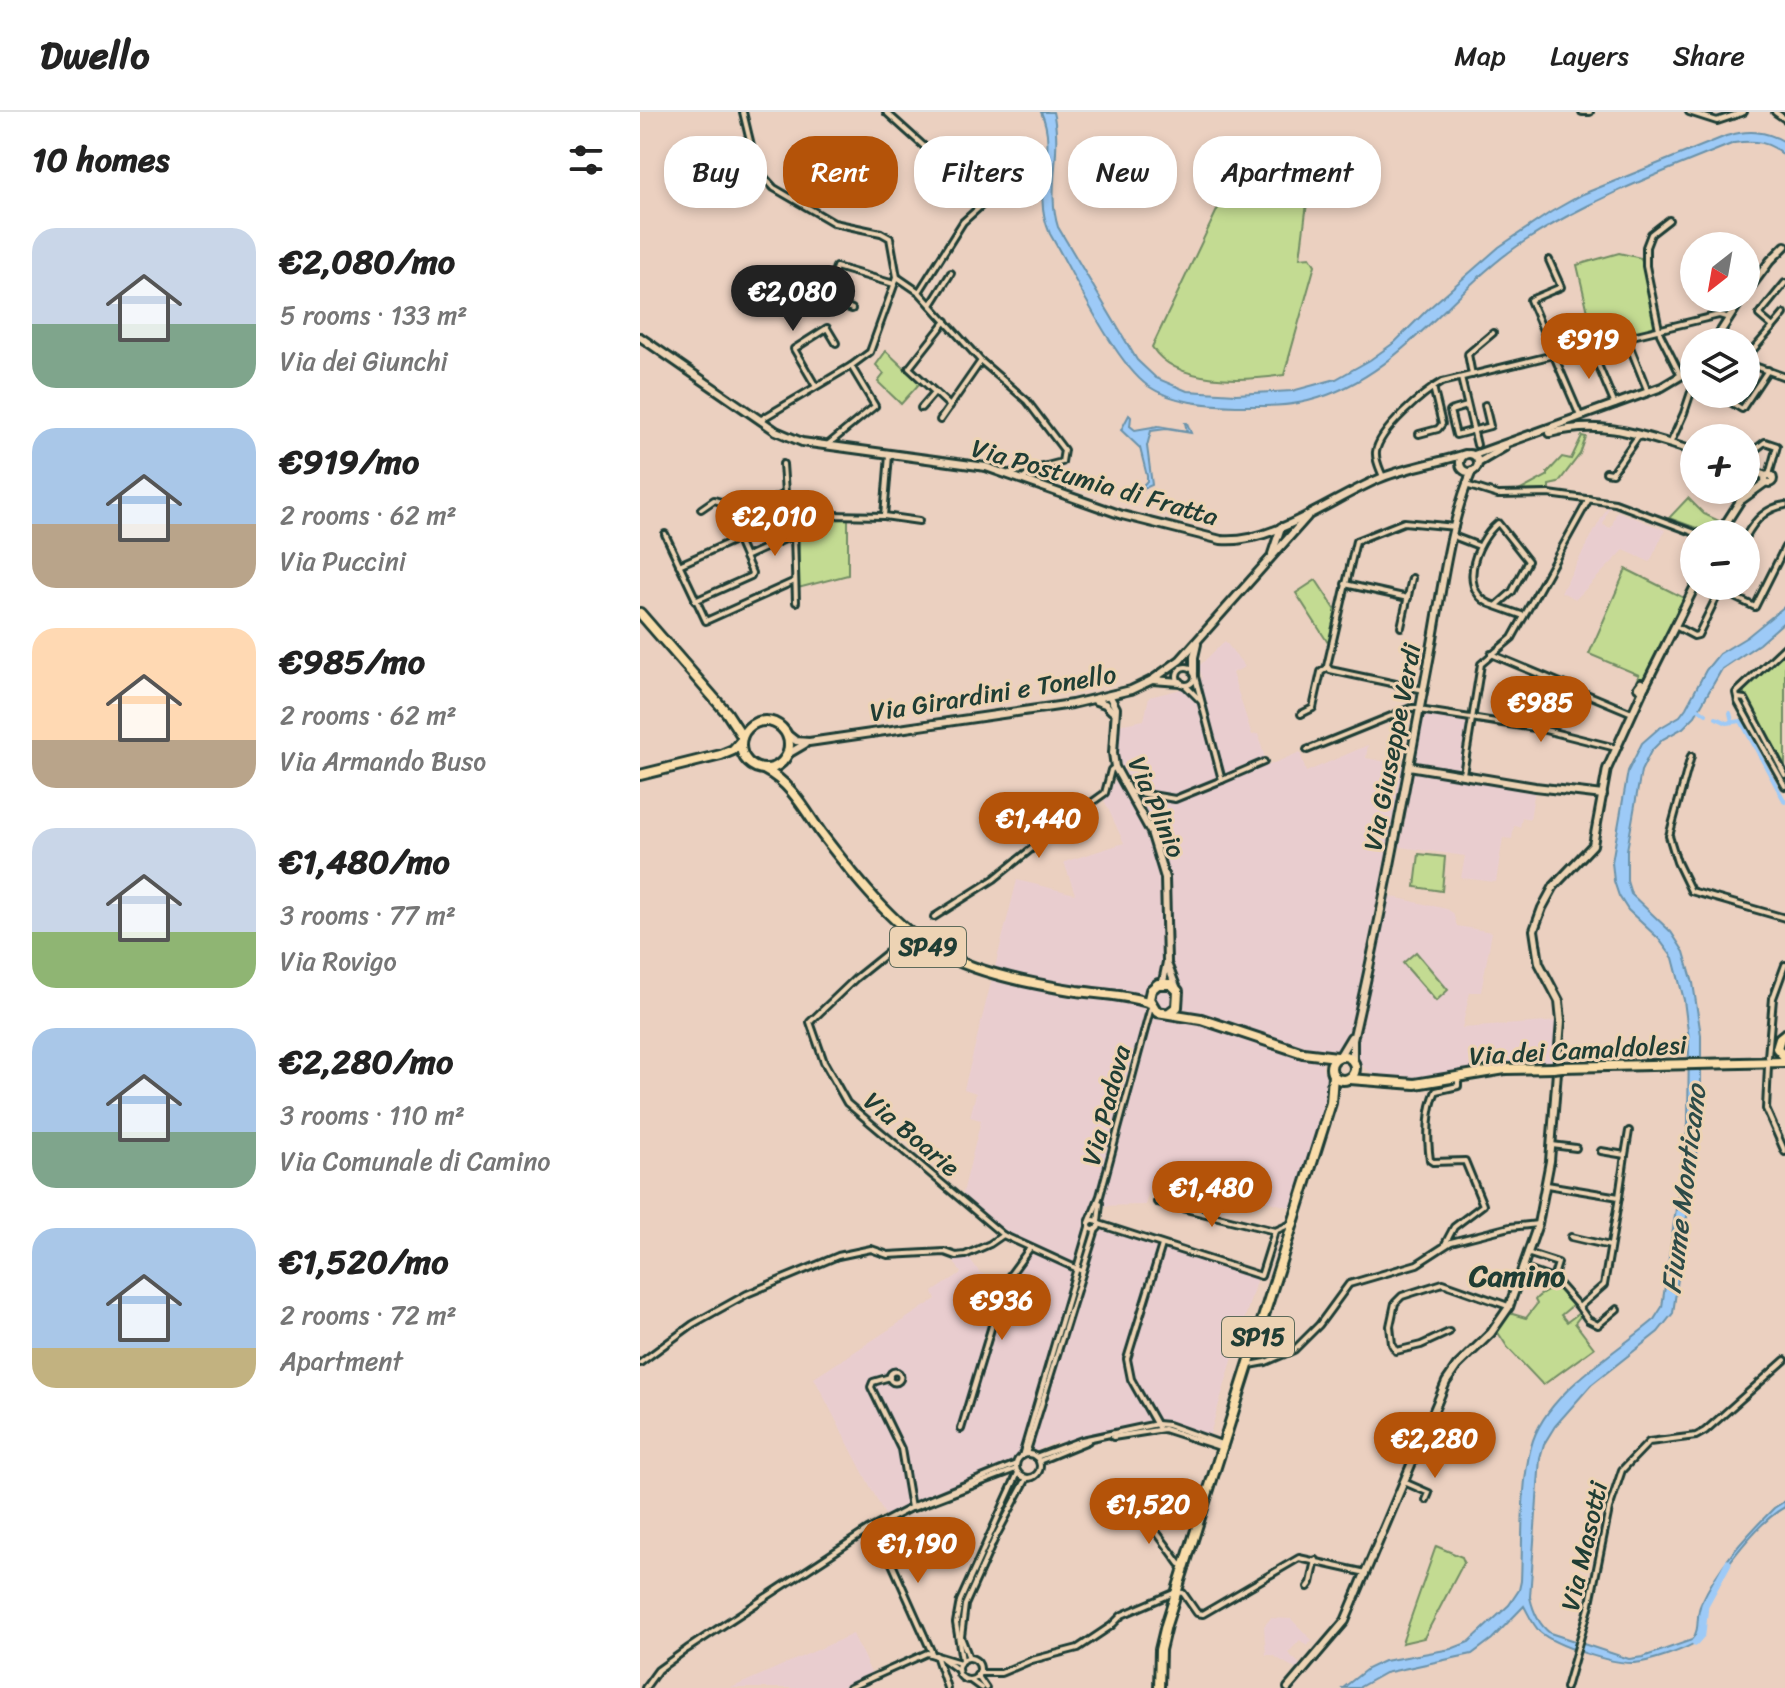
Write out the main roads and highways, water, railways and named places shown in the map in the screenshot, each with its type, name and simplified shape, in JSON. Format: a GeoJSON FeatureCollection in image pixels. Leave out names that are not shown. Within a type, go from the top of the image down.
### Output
{"type":"FeatureCollection","features":[{"type":"Feature","properties":{"kind":"main road"},"geometry":{"type":"LineString","coordinates":[[1760,274],[1785,246]]}},
{"type":"Feature","properties":{"kind":"main road","name":"Via Postumia di Fratta"},"geometry":{"type":"LineString","coordinates":[[640,337],[786,437],[824,447],[986,467],[1122,515],[1237,542],[1259,537],[1383,477],[1465,454]]}},
{"type":"Feature","properties":{"kind":"main road"},"geometry":{"type":"LineString","coordinates":[[1649,392],[1680,374]]}},
{"type":"Feature","properties":{"kind":"main road"},"geometry":{"type":"LineString","coordinates":[[1441,461],[1465,469],[1501,448],[1584,420],[1671,384],[1680,377]]}},
{"type":"Feature","properties":{"kind":"main road"},"geometry":{"type":"LineString","coordinates":[[1465,469],[1461,459],[1465,454],[1474,455],[1584,420],[1680,447]]}},
{"type":"Feature","properties":{"kind":"main road"},"geometry":{"type":"LineString","coordinates":[[1474,455],[1478,463]]}},
{"type":"Feature","properties":{"kind":"main road","name":"Via Giuseppe Verdi"},"geometry":{"type":"LineString","coordinates":[[1354,1062],[1353,1044],[1465,484],[1465,469]]}},
{"type":"Feature","properties":{"kind":"main road"},"geometry":{"type":"LineString","coordinates":[[1760,474],[1783,478]]}},
{"type":"Feature","properties":{"kind":"main road"},"geometry":{"type":"LineString","coordinates":[[1728,520],[1740,501],[1769,478]]}},
{"type":"Feature","properties":{"kind":"main road","name":"Via Girardini e Tonello"},"geometry":{"type":"LineString","coordinates":[[787,734],[796,741],[809,742],[1125,693],[1152,680],[1180,660],[1273,552],[1316,509]]}},
{"type":"Feature","properties":{"kind":"main road"},"geometry":{"type":"LineString","coordinates":[[1281,527],[1287,531],[1285,540]]}},
{"type":"Feature","properties":{"kind":"main road","name":"Via Girardini e Tonello"},"geometry":{"type":"LineString","coordinates":[[1273,552],[1281,527]]}},
{"type":"Feature","properties":{"kind":"main road"},"geometry":{"type":"LineString","coordinates":[[1259,537],[1270,540],[1273,552]]}},
{"type":"Feature","properties":{"kind":"main road"},"geometry":{"type":"LineString","coordinates":[[1288,1688],[1342,1626],[1451,1373],[1491,1333],[1509,1307],[1538,1224],[1552,1145],[1560,1010],[1556,995],[1539,963],[1534,930],[1554,886],[1591,850],[1607,769],[1643,687],[1688,600]]}},
{"type":"Feature","properties":{"kind":"main road"},"geometry":{"type":"LineString","coordinates":[[640,613],[727,713],[741,739],[745,759]]}},
{"type":"Feature","properties":{"kind":"main road"},"geometry":{"type":"LineString","coordinates":[[1194,673],[1194,653],[1199,640]]}},
{"type":"Feature","properties":{"kind":"main road"},"geometry":{"type":"LineString","coordinates":[[1152,680],[1182,683]]}},
{"type":"Feature","properties":{"kind":"main road"},"geometry":{"type":"LineString","coordinates":[[1093,700],[1114,711],[1125,693]]}},
{"type":"Feature","properties":{"kind":"main road","name":"Via Plinio"},"geometry":{"type":"LineString","coordinates":[[1110,697],[1114,711],[1115,767],[1151,832],[1162,867],[1166,889],[1167,962],[1163,982]]}},
{"type":"Feature","properties":{"kind":"main road"},"geometry":{"type":"LineString","coordinates":[[727,713],[755,723],[769,721],[783,728],[787,734]]}},
{"type":"Feature","properties":{"kind":"main road"},"geometry":{"type":"LineString","coordinates":[[640,775],[733,750],[755,723]]}},
{"type":"Feature","properties":{"kind":"main road","name":"SP49"},"geometry":{"type":"LineString","coordinates":[[787,734],[785,776],[793,793]]}},
{"type":"Feature","properties":{"kind":"main road","name":"Via Girardini e Tonello"},"geometry":{"type":"LineString","coordinates":[[786,757],[809,742]]}},
{"type":"Feature","properties":{"kind":"main road"},"geometry":{"type":"LineString","coordinates":[[721,755],[745,759]]}},
{"type":"Feature","properties":{"kind":"main road"},"geometry":{"type":"LineString","coordinates":[[765,770],[776,767],[786,757]]}},
{"type":"Feature","properties":{"kind":"main road","name":"SP49"},"geometry":{"type":"LineString","coordinates":[[745,759],[780,778],[829,842],[895,919],[938,953],[993,973],[1073,990],[1126,997],[1165,1013],[1201,1019],[1303,1053],[1320,1062],[1339,1080],[1348,1080]]}},
{"type":"Feature","properties":{"kind":"main road"},"geometry":{"type":"LineString","coordinates":[[1409,766],[1603,795]]}},
{"type":"Feature","properties":{"kind":"main road","name":"Via Plinio"},"geometry":{"type":"LineString","coordinates":[[1167,962],[1177,990]]}},
{"type":"Feature","properties":{"kind":"main road"},"geometry":{"type":"LineString","coordinates":[[1163,982],[1177,990],[1179,1002],[1165,1013]]}},
{"type":"Feature","properties":{"kind":"main road","name":"SP49"},"geometry":{"type":"LineString","coordinates":[[1126,997],[1151,990],[1163,982]]}},
{"type":"Feature","properties":{"kind":"main road"},"geometry":{"type":"LineString","coordinates":[[1150,1005],[1151,990]]}},
{"type":"Feature","properties":{"kind":"main road","name":"SP49"},"geometry":{"type":"LineString","coordinates":[[1179,1002],[1201,1019]]}},
{"type":"Feature","properties":{"kind":"main road","name":"Via Giuseppe Verdi"},"geometry":{"type":"LineString","coordinates":[[1338,1057],[1347,1046],[1358,1019]]}},
{"type":"Feature","properties":{"kind":"main road"},"geometry":{"type":"LineString","coordinates":[[1785,1034],[1777,1048],[1785,1059]]}},
{"type":"Feature","properties":{"kind":"main road","name":"SP49"},"geometry":{"type":"LineString","coordinates":[[1303,1053],[1347,1056],[1374,1080]]}},
{"type":"Feature","properties":{"kind":"main road"},"geometry":{"type":"LineString","coordinates":[[1332,1074],[1331,1066],[1338,1057]]}},
{"type":"Feature","properties":{"kind":"main road","name":"Via dei Camaldolesi"},"geometry":{"type":"LineString","coordinates":[[1348,1080],[1403,1085],[1505,1069],[1785,1059]]}},
{"type":"Feature","properties":{"kind":"main road"},"geometry":{"type":"LineString","coordinates":[[1348,1080],[1356,1071],[1354,1062]]}},
{"type":"Feature","properties":{"kind":"main road","name":"SP15"},"geometry":{"type":"LineString","coordinates":[[1159,1688],[1160,1650],[1176,1592],[1331,1103],[1332,1074]]}},
{"type":"Feature","properties":{"kind":"main road","name":"SP15"},"geometry":{"type":"LineString","coordinates":[[1331,1103],[1348,1080]]}},
{"type":"Feature","properties":{"kind":"water"},"geometry":{"type":"Polygon","coordinates":[[[1041,112],[1053,112],[1056,127],[1054,199],[1058,227],[1137,360],[1156,378],[1187,391],[1236,394],[1292,391],[1336,379],[1370,360],[1395,342],[1499,247],[1583,194],[1734,134],[1756,132],[1778,138],[1785,142],[1785,157],[1762,143],[1734,143],[1627,187],[1525,241],[1472,283],[1397,353],[1341,390],[1290,404],[1225,406],[1190,402],[1158,392],[1135,374],[1108,338],[1050,234],[1044,217],[1043,208],[1052,208],[1052,136],[1047,136],[1041,112]]]}},
{"type":"Feature","properties":{"kind":"water"},"geometry":{"type":"Polygon","coordinates":[[[1129,415],[1130,426],[1135,430],[1158,426],[1187,431],[1187,423],[1191,433],[1166,429],[1151,431],[1147,446],[1152,485],[1138,491],[1147,481],[1147,476],[1140,448],[1121,430],[1129,415]]]}},
{"type":"Feature","properties":{"kind":"water","name":"Fiume Monticano"},"geometry":{"type":"Polygon","coordinates":[[[1785,606],[1785,621],[1759,644],[1722,669],[1695,716],[1651,751],[1641,771],[1627,850],[1627,881],[1631,894],[1671,932],[1684,952],[1693,983],[1701,1035],[1701,1120],[1673,1313],[1658,1332],[1591,1385],[1555,1426],[1544,1444],[1540,1458],[1530,1597],[1534,1612],[1550,1633],[1629,1659],[1692,1640],[1701,1604],[1724,1565],[1774,1508],[1785,1501],[1785,1507],[1749,1538],[1725,1568],[1703,1610],[1698,1641],[1676,1652],[1634,1663],[1612,1661],[1585,1653],[1540,1632],[1524,1606],[1492,1639],[1472,1654],[1385,1673],[1358,1688],[1343,1688],[1367,1669],[1384,1661],[1451,1649],[1469,1642],[1509,1605],[1521,1581],[1525,1480],[1538,1428],[1550,1410],[1582,1376],[1653,1321],[1662,1307],[1688,1124],[1689,1039],[1684,1000],[1673,958],[1658,938],[1628,910],[1619,896],[1612,862],[1628,771],[1642,743],[1680,716],[1706,670],[1719,654],[1747,637],[1785,606]]]}},
{"type":"Feature","properties":{"kind":"waterway"},"geometry":{"type":"LineString","coordinates":[[1695,706],[1706,714]]}},
{"type":"Feature","properties":{"kind":"waterway"},"geometry":{"type":"LineString","coordinates":[[1730,713],[1732,721]]}},
{"type":"Feature","properties":{"kind":"waterway"},"geometry":{"type":"LineString","coordinates":[[1716,718],[1727,723],[1741,721],[1785,802]]}},
{"type":"Feature","properties":{"kind":"waterway"},"geometry":{"type":"LineString","coordinates":[[1695,1642],[1702,1634],[1705,1605],[1728,1563]]}},
{"type":"Feature","properties":{"kind":"district","name":"Camino"},"geometry":{"type":"Point","coordinates":[1517,1276]}}]}
